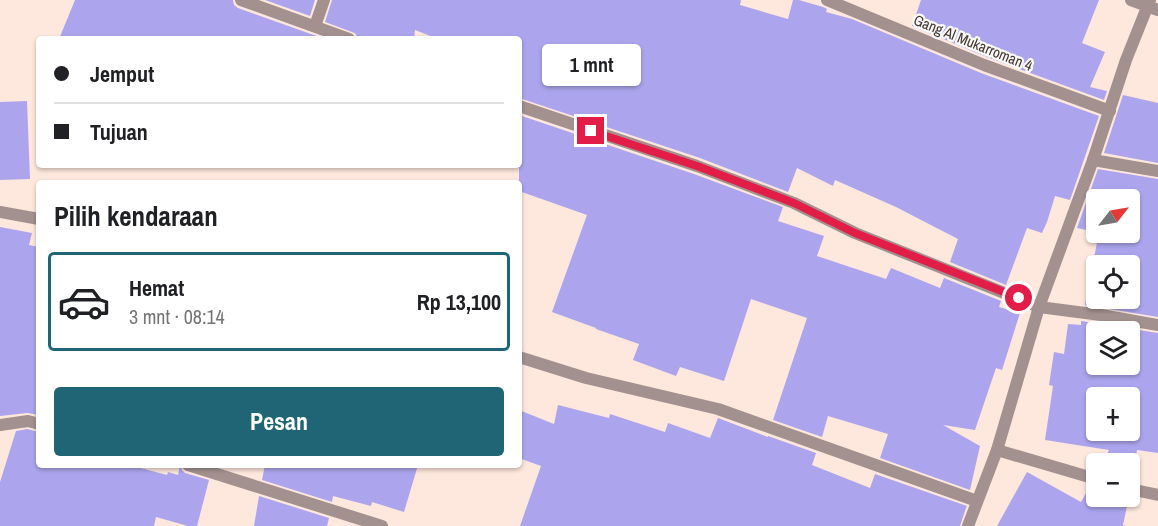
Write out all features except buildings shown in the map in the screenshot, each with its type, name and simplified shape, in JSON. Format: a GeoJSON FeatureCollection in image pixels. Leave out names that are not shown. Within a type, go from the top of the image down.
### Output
{"type":"FeatureCollection","features":[{"type":"Feature","properties":{"kind":"street"},"geometry":{"type":"LineString","coordinates":[[241,0],[341,36]]}},
{"type":"Feature","properties":{"kind":"street"},"geometry":{"type":"LineString","coordinates":[[315,26],[324,0]]}},
{"type":"Feature","properties":{"kind":"street","name":"Gang Al Mukarroman 4"},"geometry":{"type":"LineString","coordinates":[[827,0],[984,65],[1110,111]]}},
{"type":"Feature","properties":{"kind":"street"},"geometry":{"type":"LineString","coordinates":[[968,526],[997,450],[1039,307],[1093,160],[1126,60],[1152,6],[1131,0]]}},
{"type":"Feature","properties":{"kind":"street"},"geometry":{"type":"LineString","coordinates":[[522,107],[697,166],[794,203],[855,233],[1039,307],[1158,325]]}},
{"type":"Feature","properties":{"kind":"street"},"geometry":{"type":"LineString","coordinates":[[1093,160],[1158,171]]}},
{"type":"Feature","properties":{"kind":"street"},"geometry":{"type":"LineString","coordinates":[[0,212],[36,218]]}},
{"type":"Feature","properties":{"kind":"street"},"geometry":{"type":"LineString","coordinates":[[522,358],[586,378],[718,409],[977,501]]}},
{"type":"Feature","properties":{"kind":"street"},"geometry":{"type":"LineString","coordinates":[[0,425],[28,421],[36,423]]}},
{"type":"Feature","properties":{"kind":"street"},"geometry":{"type":"LineString","coordinates":[[997,450],[1086,476]]}},
{"type":"Feature","properties":{"kind":"street"},"geometry":{"type":"LineString","coordinates":[[198,468],[382,526]]}},
{"type":"Feature","properties":{"kind":"street"},"geometry":{"type":"LineString","coordinates":[[1140,491],[1158,495]]}},
{"type":"Feature","properties":{"kind":"route"},"geometry":{"type":"LineString","coordinates":[[591,131],[697,166],[794,203],[855,233],[1019,298]]}}]}
